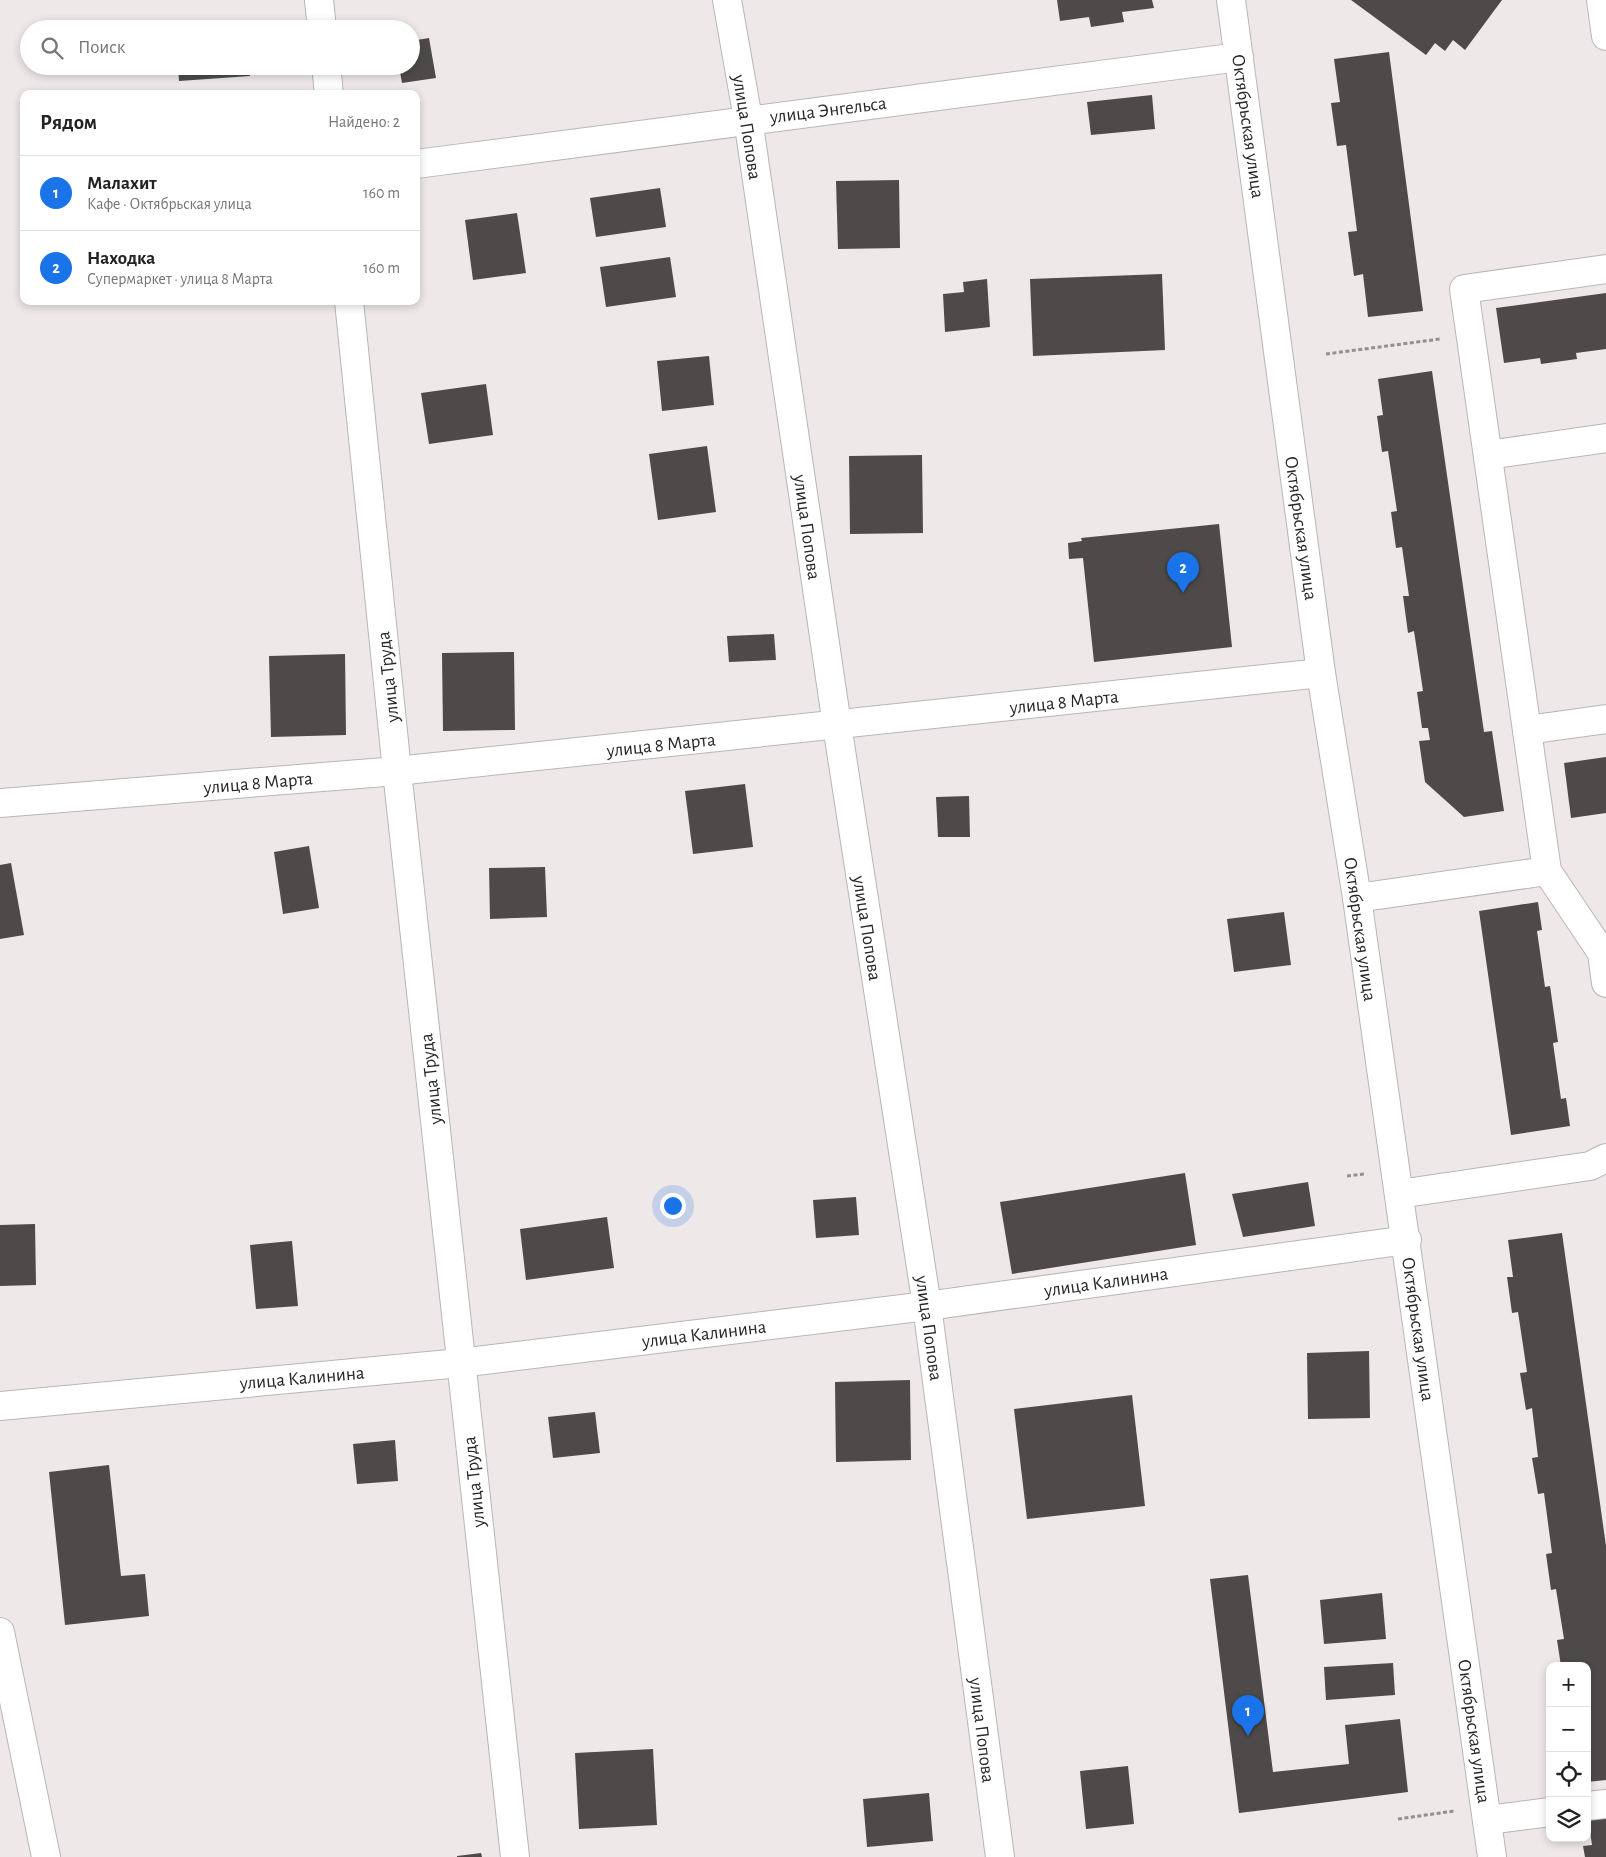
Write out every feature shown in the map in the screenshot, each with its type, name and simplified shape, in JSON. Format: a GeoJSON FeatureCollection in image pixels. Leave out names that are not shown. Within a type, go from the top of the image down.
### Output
{"type":"FeatureCollection","features":[{"type":"Feature","properties":{"kind":"street"},"geometry":{"type":"LineString","coordinates":[[319,0],[321,20]]}},
{"type":"Feature","properties":{"kind":"street","name":"улица Попова"},"geometry":{"type":"LineString","coordinates":[[727,0],[748,120],[837,725],[927,1306],[1000,1857]]}},
{"type":"Feature","properties":{"kind":"street","name":"Октябрьская улица"},"geometry":{"type":"LineString","coordinates":[[1232,0],[1322,673],[1358,898],[1492,1857]]}},
{"type":"Feature","properties":{"kind":"street"},"geometry":{"type":"LineString","coordinates":[[1601,0],[1606,36]]}},
{"type":"Feature","properties":{"kind":"street","name":"улица Энгельса"},"geometry":{"type":"LineString","coordinates":[[420,163],[1240,57]]}},
{"type":"Feature","properties":{"kind":"street"},"geometry":{"type":"LineString","coordinates":[[327,75],[329,90]]}},
{"type":"Feature","properties":{"kind":"street"},"geometry":{"type":"LineString","coordinates":[[1606,269],[1464,289],[1547,871],[1604,953],[1606,983]]}},
{"type":"Feature","properties":{"kind":"street","name":"улица Труда"},"geometry":{"type":"LineString","coordinates":[[350,305],[396,771],[516,1857]]}},
{"type":"Feature","properties":{"kind":"street"},"geometry":{"type":"LineString","coordinates":[[1488,455],[1606,438]]}},
{"type":"Feature","properties":{"kind":"street","name":"улица 8 Марта"},"geometry":{"type":"LineString","coordinates":[[0,803],[396,771],[1322,673]]}},
{"type":"Feature","properties":{"kind":"street"},"geometry":{"type":"LineString","coordinates":[[1527,730],[1606,718]]}},
{"type":"Feature","properties":{"kind":"street"},"geometry":{"type":"LineString","coordinates":[[1358,898],[1547,871]]}},
{"type":"Feature","properties":{"kind":"street"},"geometry":{"type":"LineString","coordinates":[[1399,1194],[1590,1166],[1606,1158]]}},
{"type":"Feature","properties":{"kind":"street","name":"улица Калинина"},"geometry":{"type":"LineString","coordinates":[[0,1406],[460,1363],[927,1306],[1407,1240]]}},
{"type":"Feature","properties":{"kind":"street"},"geometry":{"type":"LineString","coordinates":[[0,1632],[46,1857]]}},
{"type":"Feature","properties":{"kind":"street"},"geometry":{"type":"LineString","coordinates":[[1591,1806],[1606,1804]]}},
{"type":"Feature","properties":{"kind":"street"},"geometry":{"type":"LineString","coordinates":[[1487,1820],[1546,1813]]}},
{"type":"Feature","properties":{"kind":"path"},"geometry":{"type":"LineString","coordinates":[[1326,354],[1471,335]]}},
{"type":"Feature","properties":{"kind":"building"},"geometry":{"type":"Polygon","coordinates":[[[1057,0],[1152,0],[1154,8],[1122,12],[1124,22],[1091,27],[1089,17],[1060,21],[1057,0]]]}},
{"type":"Feature","properties":{"kind":"building"},"geometry":{"type":"Polygon","coordinates":[[[1351,0],[1502,0],[1465,50],[1453,40],[1445,51],[1435,43],[1426,55],[1351,0]]]}},
{"type":"Feature","properties":{"kind":"building"},"geometry":{"type":"Polygon","coordinates":[[[429,38],[436,78],[402,83],[401,75],[420,75],[420,40],[429,38]]]}},
{"type":"Feature","properties":{"kind":"building"},"geometry":{"type":"Polygon","coordinates":[[[1389,52],[1423,311],[1368,317],[1363,274],[1354,276],[1348,232],[1357,231],[1346,145],[1337,146],[1331,103],[1340,102],[1334,59],[1389,52]]]}},
{"type":"Feature","properties":{"kind":"building"},"geometry":{"type":"Polygon","coordinates":[[[179,75],[250,76],[179,81],[179,75]]]}},
{"type":"Feature","properties":{"kind":"building"},"geometry":{"type":"Polygon","coordinates":[[[1152,95],[1155,129],[1091,135],[1087,102],[1152,95]]]}},
{"type":"Feature","properties":{"kind":"building"},"geometry":{"type":"Polygon","coordinates":[[[899,180],[900,248],[838,249],[836,181],[899,180]]]}},
{"type":"Feature","properties":{"kind":"building"},"geometry":{"type":"Polygon","coordinates":[[[660,188],[666,227],[596,237],[590,198],[660,188]]]}},
{"type":"Feature","properties":{"kind":"building"},"geometry":{"type":"Polygon","coordinates":[[[517,213],[526,273],[473,280],[465,220],[517,213]]]}},
{"type":"Feature","properties":{"kind":"building"},"geometry":{"type":"Polygon","coordinates":[[[670,257],[676,297],[606,307],[600,267],[670,257]]]}},
{"type":"Feature","properties":{"kind":"building"},"geometry":{"type":"Polygon","coordinates":[[[1162,274],[1165,350],[1033,356],[1030,279],[1162,274]]]}},
{"type":"Feature","properties":{"kind":"building"},"geometry":{"type":"Polygon","coordinates":[[[987,279],[990,327],[945,332],[943,294],[964,292],[963,282],[987,279]]]}},
{"type":"Feature","properties":{"kind":"building"},"geometry":{"type":"Polygon","coordinates":[[[1606,293],[1606,349],[1576,353],[1577,359],[1541,364],[1540,358],[1504,363],[1496,308],[1606,293]]]}},
{"type":"Feature","properties":{"kind":"building"},"geometry":{"type":"Polygon","coordinates":[[[709,356],[714,405],[662,411],[657,361],[709,356]]]}},
{"type":"Feature","properties":{"kind":"building"},"geometry":{"type":"Polygon","coordinates":[[[1432,371],[1484,732],[1492,731],[1504,811],[1464,817],[1425,782],[1419,741],[1430,740],[1428,728],[1422,728],[1417,692],[1423,691],[1414,631],[1408,633],[1403,596],[1409,596],[1402,547],[1396,548],[1391,512],[1397,511],[1388,451],[1382,452],[1377,416],[1383,415],[1378,379],[1432,371]]]}},
{"type":"Feature","properties":{"kind":"building"},"geometry":{"type":"Polygon","coordinates":[[[486,384],[493,435],[429,444],[421,393],[486,384]]]}},
{"type":"Feature","properties":{"kind":"building"},"geometry":{"type":"Polygon","coordinates":[[[707,446],[716,512],[658,520],[649,454],[707,446]]]}},
{"type":"Feature","properties":{"kind":"building"},"geometry":{"type":"Polygon","coordinates":[[[922,455],[923,533],[850,534],[849,456],[922,455]]]}},
{"type":"Feature","properties":{"kind":"building"},"geometry":{"type":"Polygon","coordinates":[[[1219,524],[1232,647],[1094,662],[1083,558],[1069,559],[1068,543],[1082,541],[1081,538],[1219,524]]]}},
{"type":"Feature","properties":{"kind":"building"},"geometry":{"type":"Polygon","coordinates":[[[774,634],[776,660],[729,662],[727,636],[774,634]]]}},
{"type":"Feature","properties":{"kind":"building"},"geometry":{"type":"Polygon","coordinates":[[[514,652],[515,730],[443,731],[442,653],[514,652]]]}},
{"type":"Feature","properties":{"kind":"building"},"geometry":{"type":"Polygon","coordinates":[[[345,654],[346,735],[271,737],[269,656],[345,654]]]}},
{"type":"Feature","properties":{"kind":"building"},"geometry":{"type":"Polygon","coordinates":[[[1606,757],[1606,813],[1571,818],[1564,763],[1606,757]]]}},
{"type":"Feature","properties":{"kind":"building"},"geometry":{"type":"Polygon","coordinates":[[[745,784],[753,847],[693,854],[685,791],[745,784]]]}},
{"type":"Feature","properties":{"kind":"building"},"geometry":{"type":"Polygon","coordinates":[[[969,796],[970,837],[938,837],[936,797],[969,796]]]}},
{"type":"Feature","properties":{"kind":"building"},"geometry":{"type":"Polygon","coordinates":[[[309,846],[319,908],[283,914],[274,852],[309,846]]]}},
{"type":"Feature","properties":{"kind":"building"},"geometry":{"type":"Polygon","coordinates":[[[11,863],[24,935],[0,939],[0,865],[11,863]]]}},
{"type":"Feature","properties":{"kind":"building"},"geometry":{"type":"Polygon","coordinates":[[[545,867],[547,917],[490,919],[489,868],[545,867]]]}},
{"type":"Feature","properties":{"kind":"building"},"geometry":{"type":"Polygon","coordinates":[[[1538,902],[1542,930],[1537,931],[1545,987],[1550,986],[1558,1042],[1553,1043],[1561,1099],[1566,1098],[1570,1126],[1511,1135],[1479,911],[1538,902]]]}},
{"type":"Feature","properties":{"kind":"building"},"geometry":{"type":"Polygon","coordinates":[[[1284,912],[1291,965],[1234,972],[1227,919],[1284,912]]]}},
{"type":"Feature","properties":{"kind":"building"},"geometry":{"type":"Polygon","coordinates":[[[1185,1173],[1196,1245],[1012,1274],[1000,1202],[1185,1173]]]}},
{"type":"Feature","properties":{"kind":"building"},"geometry":{"type":"Polygon","coordinates":[[[1308,1182],[1315,1226],[1243,1237],[1232,1194],[1308,1182]]]}},
{"type":"Feature","properties":{"kind":"building"},"geometry":{"type":"Polygon","coordinates":[[[856,1197],[859,1235],[816,1238],[813,1200],[856,1197]]]}},
{"type":"Feature","properties":{"kind":"building"},"geometry":{"type":"Polygon","coordinates":[[[607,1217],[614,1268],[526,1280],[520,1229],[607,1217]]]}},
{"type":"Feature","properties":{"kind":"building"},"geometry":{"type":"Polygon","coordinates":[[[35,1224],[36,1285],[0,1286],[0,1225],[35,1224]]]}},
{"type":"Feature","properties":{"kind":"building"},"geometry":{"type":"Polygon","coordinates":[[[1562,1233],[1606,1546],[1606,1780],[1591,1782],[1591,1662],[1560,1662],[1557,1640],[1564,1639],[1556,1589],[1551,1590],[1546,1554],[1552,1553],[1544,1493],[1538,1494],[1532,1458],[1538,1457],[1532,1408],[1526,1410],[1520,1373],[1527,1372],[1518,1312],[1512,1313],[1507,1277],[1513,1277],[1508,1240],[1562,1233]]]}},
{"type":"Feature","properties":{"kind":"building"},"geometry":{"type":"Polygon","coordinates":[[[292,1241],[298,1306],[256,1309],[250,1245],[292,1241]]]}},
{"type":"Feature","properties":{"kind":"building"},"geometry":{"type":"Polygon","coordinates":[[[1369,1351],[1370,1418],[1308,1419],[1307,1353],[1369,1351]]]}},
{"type":"Feature","properties":{"kind":"building"},"geometry":{"type":"Polygon","coordinates":[[[910,1380],[911,1460],[836,1462],[835,1382],[910,1380]]]}},
{"type":"Feature","properties":{"kind":"building"},"geometry":{"type":"Polygon","coordinates":[[[1132,1395],[1145,1506],[1027,1519],[1014,1409],[1132,1395]]]}},
{"type":"Feature","properties":{"kind":"building"},"geometry":{"type":"Polygon","coordinates":[[[595,1412],[600,1453],[553,1458],[548,1417],[595,1412]]]}},
{"type":"Feature","properties":{"kind":"building"},"geometry":{"type":"Polygon","coordinates":[[[395,1440],[398,1481],[357,1484],[353,1444],[395,1440]]]}},
{"type":"Feature","properties":{"kind":"building"},"geometry":{"type":"Polygon","coordinates":[[[109,1465],[121,1576],[145,1574],[149,1616],[65,1625],[49,1472],[109,1465]]]}},
{"type":"Feature","properties":{"kind":"building"},"geometry":{"type":"Polygon","coordinates":[[[1248,1575],[1273,1772],[1349,1764],[1345,1725],[1400,1719],[1408,1792],[1239,1813],[1210,1579],[1248,1575]]]}},
{"type":"Feature","properties":{"kind":"building"},"geometry":{"type":"Polygon","coordinates":[[[1382,1593],[1386,1639],[1324,1644],[1320,1600],[1382,1593]]]}},
{"type":"Feature","properties":{"kind":"building"},"geometry":{"type":"Polygon","coordinates":[[[1393,1663],[1395,1695],[1326,1700],[1324,1667],[1393,1663]]]}},
{"type":"Feature","properties":{"kind":"building"},"geometry":{"type":"Polygon","coordinates":[[[653,1749],[657,1825],[579,1829],[575,1753],[653,1749]]]}},
{"type":"Feature","properties":{"kind":"building"},"geometry":{"type":"Polygon","coordinates":[[[1128,1766],[1134,1824],[1086,1829],[1080,1771],[1128,1766]]]}},
{"type":"Feature","properties":{"kind":"building"},"geometry":{"type":"Polygon","coordinates":[[[929,1793],[933,1841],[867,1847],[863,1799],[929,1793]]]}},
{"type":"Feature","properties":{"kind":"building"},"geometry":{"type":"Polygon","coordinates":[[[1606,1815],[1606,1857],[1585,1857],[1583,1846],[1592,1845],[1591,1818],[1606,1815]]]}},
{"type":"Feature","properties":{"kind":"building"},"geometry":{"type":"Polygon","coordinates":[[[481,1853],[482,1857],[457,1857],[457,1856],[481,1853]]]}},
{"type":"Feature","properties":{"kind":"place","name":"Находка"},"geometry":{"type":"Point","coordinates":[1183,593]}},
{"type":"Feature","properties":{"kind":"place","name":"Малахит"},"geometry":{"type":"Point","coordinates":[1248,1736]}}]}
